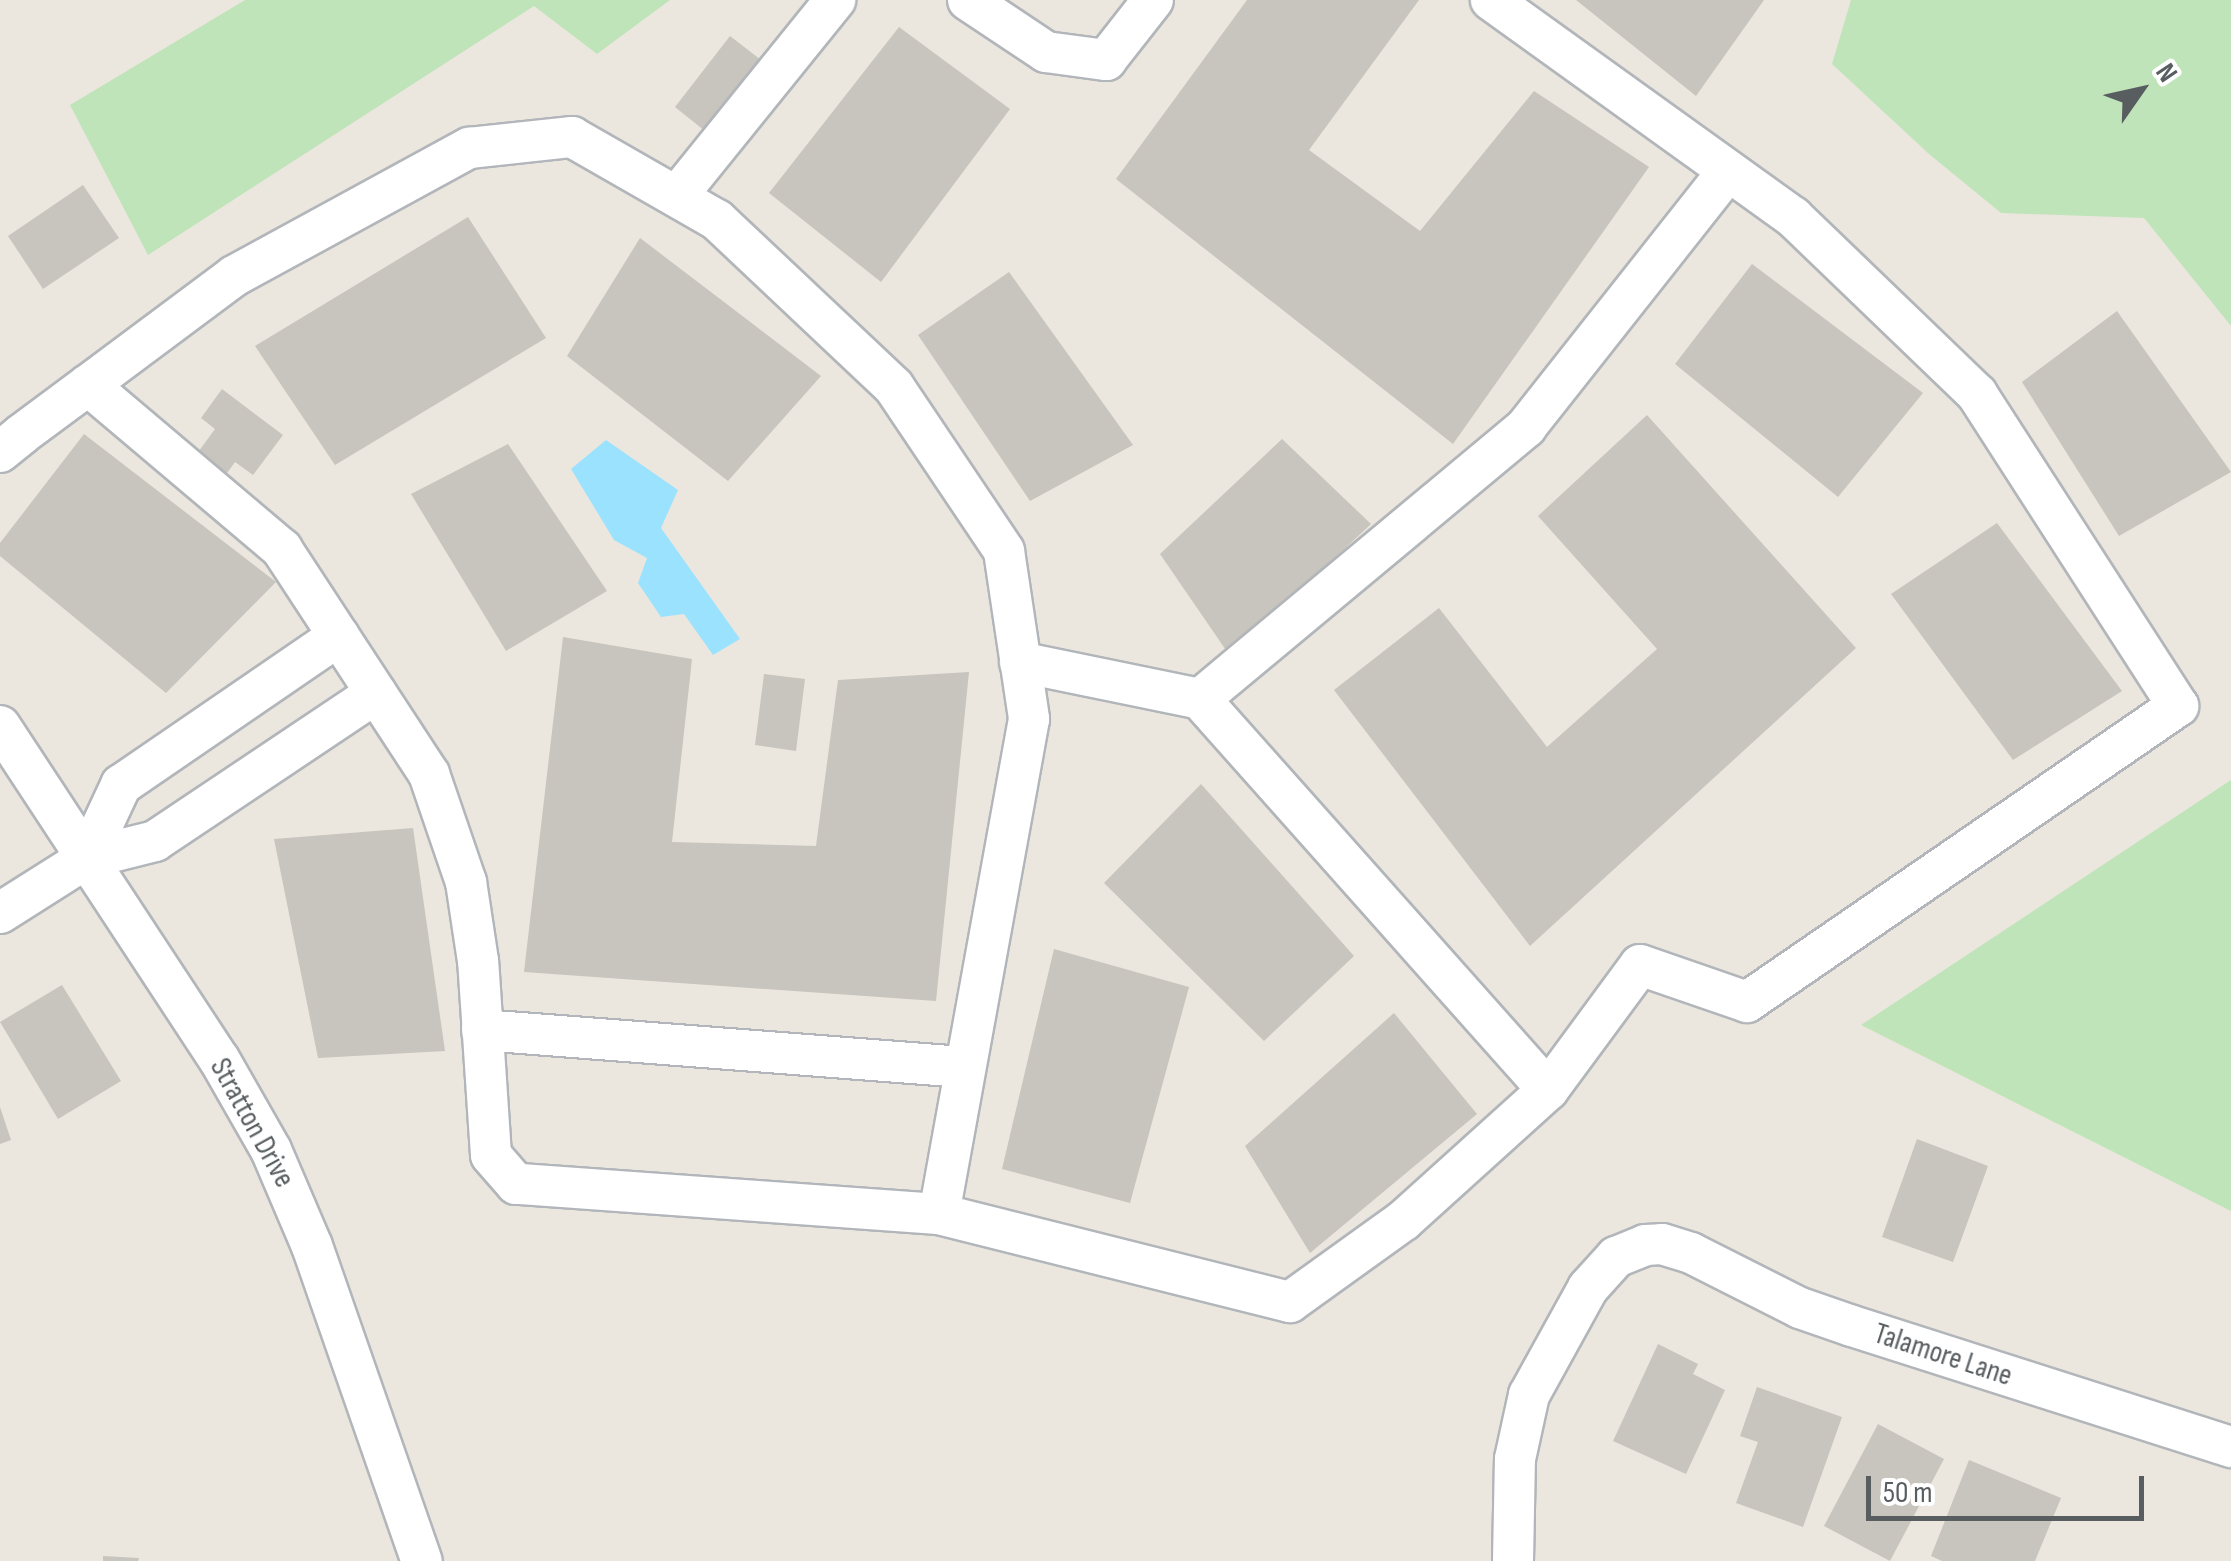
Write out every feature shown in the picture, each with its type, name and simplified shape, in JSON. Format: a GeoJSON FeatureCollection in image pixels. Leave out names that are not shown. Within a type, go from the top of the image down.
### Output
{"type":"FeatureCollection","features":[{"type":"Feature","properties":{"kind":"street"},"geometry":{"type":"LineString","coordinates":[[677,196],[835,0]]}},
{"type":"Feature","properties":{"kind":"street"},"geometry":{"type":"LineString","coordinates":[[968,0],[1046,52],[1106,60],[1153,0]]}},
{"type":"Feature","properties":{"kind":"street"},"geometry":{"type":"LineString","coordinates":[[88,385],[282,550],[429,774],[466,882],[490,1155],[516,1184],[938,1214],[1290,1302],[1404,1220],[1548,1090],[1640,965],[1747,1002],[2178,706],[1977,394],[1793,217],[1491,0]]}},
{"type":"Feature","properties":{"kind":"street"},"geometry":{"type":"LineString","coordinates":[[0,452],[234,276],[468,148],[572,137],[717,220],[894,387],[1004,551],[1029,719],[938,1214]]}},
{"type":"Feature","properties":{"kind":"street"},"geometry":{"type":"LineString","coordinates":[[1200,698],[1526,427],[1728,171]]}},
{"type":"Feature","properties":{"kind":"street"},"geometry":{"type":"LineString","coordinates":[[87,858],[121,785],[339,636]]}},
{"type":"Feature","properties":{"kind":"street"},"geometry":{"type":"LineString","coordinates":[[1020,662],[1200,698],[1548,1090]]}},
{"type":"Feature","properties":{"kind":"street"},"geometry":{"type":"LineString","coordinates":[[0,913],[87,858],[156,841],[376,692]]}},
{"type":"Feature","properties":{"kind":"street","name":"Stratton Drive"},"geometry":{"type":"LineString","coordinates":[[0,726],[218,1059],[271,1150],[312,1246],[422,1561]]}},
{"type":"Feature","properties":{"kind":"street"},"geometry":{"type":"LineString","coordinates":[[482,1030],[966,1066]]}},
{"type":"Feature","properties":{"kind":"street","name":"Talamore Lane"},"geometry":{"type":"LineString","coordinates":[[1513,1561],[1514,1458],[1541,1368],[1572,1312],[1605,1267],[1631,1250],[1662,1244],[1835,1320],[2231,1448]]}},
{"type":"Feature","properties":{"kind":"green space"},"geometry":{"type":"Polygon","coordinates":[[[245,0],[670,0],[597,54],[534,6],[148,255],[70,105],[245,0]]]}},
{"type":"Feature","properties":{"kind":"green space"},"geometry":{"type":"Polygon","coordinates":[[[1851,0],[2231,0],[2231,326],[2144,218],[2001,213],[1929,154],[1832,64],[1851,0]]]}},
{"type":"Feature","properties":{"kind":"green space"},"geometry":{"type":"Polygon","coordinates":[[[2231,780],[2231,1211],[1861,1025],[2231,780]]]}},
{"type":"Feature","properties":{"kind":"water"},"geometry":{"type":"Polygon","coordinates":[[[606,440],[678,490],[661,528],[740,639],[713,655],[684,614],[661,617],[638,583],[647,558],[614,540],[571,469],[606,440]]]}},
{"type":"Feature","properties":{"kind":"building"},"geometry":{"type":"Polygon","coordinates":[[[1247,0],[1419,0],[1309,150],[1420,231],[1534,91],[1649,167],[1453,444],[1116,179],[1247,0]]]}},
{"type":"Feature","properties":{"kind":"building"},"geometry":{"type":"Polygon","coordinates":[[[1576,0],[1764,0],[1696,96],[1576,0]]]}},
{"type":"Feature","properties":{"kind":"building"},"geometry":{"type":"Polygon","coordinates":[[[899,27],[1010,109],[881,282],[769,193],[899,27]]]}},
{"type":"Feature","properties":{"kind":"building"},"geometry":{"type":"Polygon","coordinates":[[[730,36],[765,63],[710,135],[675,107],[730,36]]]}},
{"type":"Feature","properties":{"kind":"building"},"geometry":{"type":"Polygon","coordinates":[[[83,185],[119,238],[43,289],[8,236],[83,185]]]}},
{"type":"Feature","properties":{"kind":"building"},"geometry":{"type":"Polygon","coordinates":[[[468,217],[546,338],[335,465],[255,346],[468,217]]]}},
{"type":"Feature","properties":{"kind":"building"},"geometry":{"type":"Polygon","coordinates":[[[640,238],[821,376],[728,481],[567,356],[640,238]]]}},
{"type":"Feature","properties":{"kind":"building"},"geometry":{"type":"Polygon","coordinates":[[[1752,264],[1923,393],[1838,497],[1675,364],[1752,264]]]}},
{"type":"Feature","properties":{"kind":"building"},"geometry":{"type":"Polygon","coordinates":[[[1009,272],[1133,445],[1030,501],[918,335],[1009,272]]]}},
{"type":"Feature","properties":{"kind":"building"},"geometry":{"type":"Polygon","coordinates":[[[2117,311],[2231,472],[2119,536],[2022,382],[2117,311]]]}},
{"type":"Feature","properties":{"kind":"building"},"geometry":{"type":"Polygon","coordinates":[[[222,389],[283,435],[253,475],[235,462],[225,476],[196,455],[215,429],[201,418],[222,389]]]}},
{"type":"Feature","properties":{"kind":"building"},"geometry":{"type":"Polygon","coordinates":[[[1647,415],[1856,648],[1530,946],[1334,690],[1439,608],[1547,747],[1657,649],[1538,516],[1647,415]]]}},
{"type":"Feature","properties":{"kind":"building"},"geometry":{"type":"Polygon","coordinates":[[[84,434],[276,582],[166,693],[0,556],[0,543],[84,434]]]}},
{"type":"Feature","properties":{"kind":"building"},"geometry":{"type":"Polygon","coordinates":[[[1282,439],[1371,524],[1230,656],[1160,554],[1282,439]]]}},
{"type":"Feature","properties":{"kind":"building"},"geometry":{"type":"Polygon","coordinates":[[[508,444],[607,591],[506,651],[411,494],[508,444]]]}},
{"type":"Feature","properties":{"kind":"building"},"geometry":{"type":"Polygon","coordinates":[[[1997,523],[2122,691],[2013,760],[1891,594],[1997,523]]]}},
{"type":"Feature","properties":{"kind":"building"},"geometry":{"type":"Polygon","coordinates":[[[563,637],[692,659],[672,842],[816,846],[838,680],[969,672],[936,1001],[524,972],[563,637]]]}},
{"type":"Feature","properties":{"kind":"building"},"geometry":{"type":"Polygon","coordinates":[[[764,674],[805,679],[796,751],[755,745],[764,674]]]}},
{"type":"Feature","properties":{"kind":"building"},"geometry":{"type":"Polygon","coordinates":[[[1201,784],[1354,956],[1264,1041],[1104,883],[1201,784]]]}},
{"type":"Feature","properties":{"kind":"building"},"geometry":{"type":"Polygon","coordinates":[[[413,828],[445,1051],[318,1058],[274,839],[413,828]]]}},
{"type":"Feature","properties":{"kind":"building"},"geometry":{"type":"Polygon","coordinates":[[[1054,949],[1189,987],[1130,1203],[1002,1169],[1054,949]]]}},
{"type":"Feature","properties":{"kind":"building"},"geometry":{"type":"Polygon","coordinates":[[[62,985],[121,1081],[58,1119],[0,1022],[62,985]]]}},
{"type":"Feature","properties":{"kind":"building"},"geometry":{"type":"Polygon","coordinates":[[[1394,1013],[1477,1114],[1310,1253],[1245,1146],[1394,1013]]]}},
{"type":"Feature","properties":{"kind":"building"},"geometry":{"type":"Polygon","coordinates":[[[0,1107],[11,1140],[0,1144],[0,1107]]]}},
{"type":"Feature","properties":{"kind":"building"},"geometry":{"type":"Polygon","coordinates":[[[1917,1139],[1988,1166],[1953,1262],[1882,1237],[1917,1139]]]}},
{"type":"Feature","properties":{"kind":"building"},"geometry":{"type":"Polygon","coordinates":[[[1658,1344],[1698,1364],[1693,1374],[1725,1390],[1686,1474],[1613,1441],[1658,1344]]]}},
{"type":"Feature","properties":{"kind":"building"},"geometry":{"type":"Polygon","coordinates":[[[1757,1387],[1842,1417],[1803,1527],[1736,1503],[1758,1442],[1740,1436],[1757,1387]]]}},
{"type":"Feature","properties":{"kind":"building"},"geometry":{"type":"Polygon","coordinates":[[[1878,1424],[1944,1459],[1890,1561],[1824,1526],[1878,1424]]]}},
{"type":"Feature","properties":{"kind":"building"},"geometry":{"type":"Polygon","coordinates":[[[1969,1460],[2061,1498],[2035,1561],[1942,1561],[1931,1556],[1969,1460]]]}},
{"type":"Feature","properties":{"kind":"building"},"geometry":{"type":"Polygon","coordinates":[[[103,1556],[139,1558],[103,1561],[103,1556]]]}}]}
